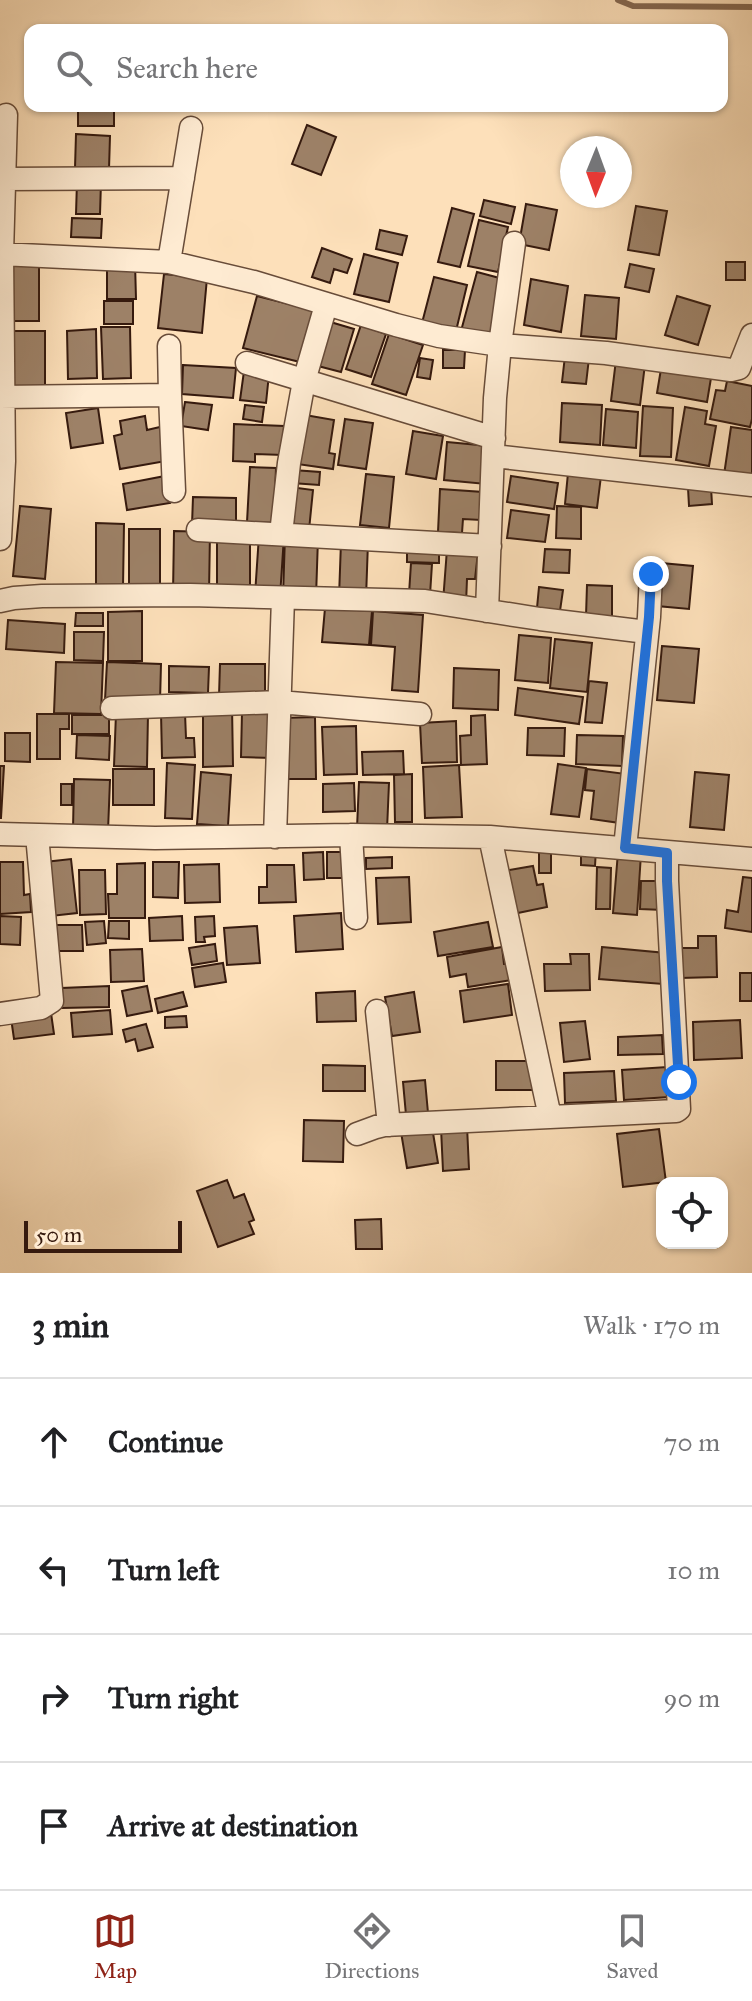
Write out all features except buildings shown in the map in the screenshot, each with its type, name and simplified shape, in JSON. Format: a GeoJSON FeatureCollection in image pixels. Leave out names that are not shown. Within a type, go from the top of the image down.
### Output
{"type":"FeatureCollection","features":[{"type":"Feature","properties":{"kind":"street"},"geometry":{"type":"LineString","coordinates":[[0,539],[4,461],[1,254],[6,115]]}},
{"type":"Feature","properties":{"kind":"street"},"geometry":{"type":"LineString","coordinates":[[169,262],[191,128]]}},
{"type":"Feature","properties":{"kind":"street"},"geometry":{"type":"LineString","coordinates":[[4,179],[183,178]]}},
{"type":"Feature","properties":{"kind":"street"},"geometry":{"type":"LineString","coordinates":[[487,611],[500,345],[514,243]]}},
{"type":"Feature","properties":{"kind":"street"},"geometry":{"type":"LineString","coordinates":[[1,254],[169,262],[254,282],[439,336],[500,345],[606,353],[731,370],[739,368],[752,335]]}},
{"type":"Feature","properties":{"kind":"street"},"geometry":{"type":"LineString","coordinates":[[281,534],[289,463],[304,381],[326,305]]}},
{"type":"Feature","properties":{"kind":"street"},"geometry":{"type":"LineString","coordinates":[[169,346],[174,491]]}},
{"type":"Feature","properties":{"kind":"street"},"geometry":{"type":"LineString","coordinates":[[247,363],[494,447],[752,485]]}},
{"type":"Feature","properties":{"kind":"street"},"geometry":{"type":"LineString","coordinates":[[2,397],[170,395]]}},
{"type":"Feature","properties":{"kind":"street"},"geometry":{"type":"LineString","coordinates":[[198,530],[490,546]]}},
{"type":"Feature","properties":{"kind":"street"},"geometry":{"type":"LineString","coordinates":[[625,848],[651,574]]}},
{"type":"Feature","properties":{"kind":"street"},"geometry":{"type":"LineString","coordinates":[[0,601],[57,596],[190,595],[425,601],[647,632]]}},
{"type":"Feature","properties":{"kind":"street"},"geometry":{"type":"LineString","coordinates":[[275,837],[283,598]]}},
{"type":"Feature","properties":{"kind":"street"},"geometry":{"type":"LineString","coordinates":[[112,708],[279,702],[420,714]]}},
{"type":"Feature","properties":{"kind":"street"},"geometry":{"type":"LineString","coordinates":[[0,834],[155,838],[351,835],[490,837],[752,859]]}},
{"type":"Feature","properties":{"kind":"street"},"geometry":{"type":"LineString","coordinates":[[0,1014],[41,1008],[52,1001],[37,835]]}},
{"type":"Feature","properties":{"kind":"street"},"geometry":{"type":"LineString","coordinates":[[351,835],[356,918]]}},
{"type":"Feature","properties":{"kind":"street"},"geometry":{"type":"LineString","coordinates":[[490,837],[550,1117]]}},
{"type":"Feature","properties":{"kind":"street"},"geometry":{"type":"LineString","coordinates":[[357,1134],[389,1125],[679,1109],[667,853]]}},
{"type":"Feature","properties":{"kind":"street"},"geometry":{"type":"LineString","coordinates":[[377,1011],[389,1125]]}},
{"type":"Feature","properties":{"kind":"waterway"},"geometry":{"type":"LineString","coordinates":[[618,0],[633,6],[752,7]]}},
{"type":"Feature","properties":{"kind":"route"},"geometry":{"type":"LineString","coordinates":[[651,574],[625,848],[667,853],[679,1082]]}}]}
